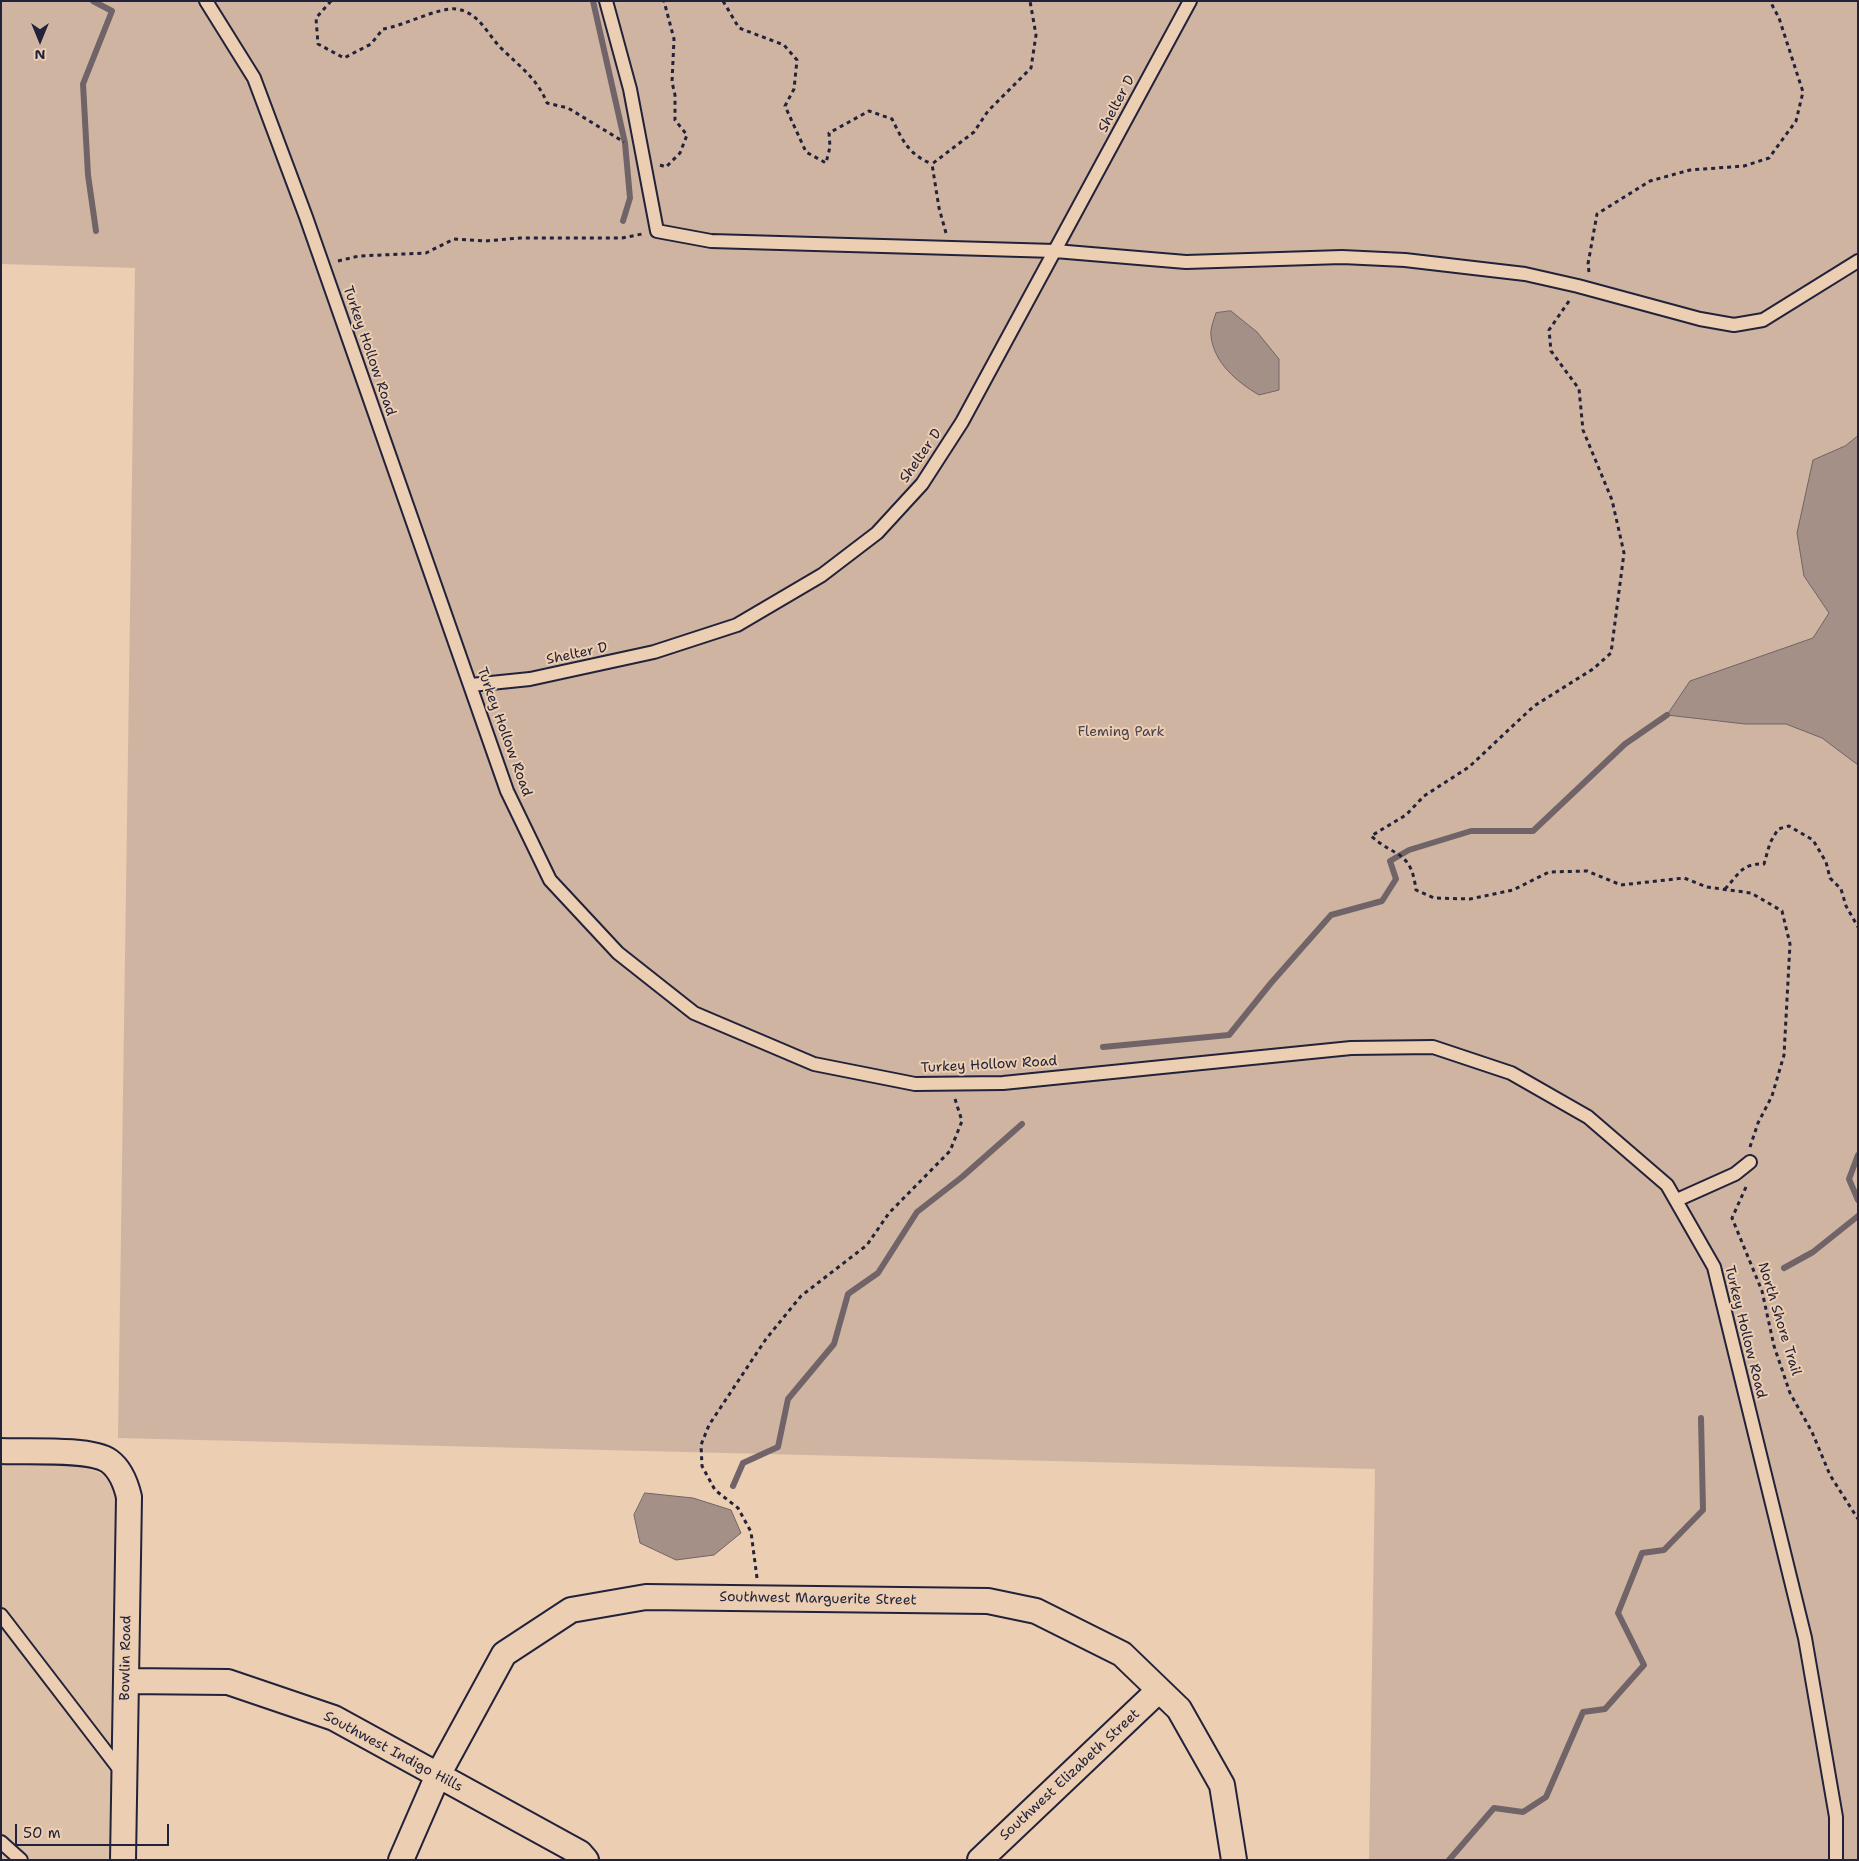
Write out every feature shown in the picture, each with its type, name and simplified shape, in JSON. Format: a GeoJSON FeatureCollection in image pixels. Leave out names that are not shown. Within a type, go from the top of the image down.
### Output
{"type":"FeatureCollection","features":[{"type":"Feature","properties":{"kind":"street","name":"Bowlin Road"},"geometry":{"type":"LineString","coordinates":[[1,1451],[94,1454],[110,1461],[125,1481],[129,1497],[123,1860]]}},
{"type":"Feature","properties":{"kind":"street","name":"Southwest Marguerite Street"},"geometry":{"type":"LineString","coordinates":[[402,1860],[438,1775],[504,1654],[571,1610],[646,1597],[988,1601],[1036,1611],[1122,1654],[1180,1709],[1222,1785],[1234,1860]]}},
{"type":"Feature","properties":{"kind":"street","name":"Southwest Indigo Hills"},"geometry":{"type":"LineString","coordinates":[[126,1681],[228,1682],[334,1718],[580,1854],[586,1860]]}},
{"type":"Feature","properties":{"kind":"street","name":"Southwest Elizabeth Street"},"geometry":{"type":"LineString","coordinates":[[980,1860],[1160,1690]]}},
{"type":"Feature","properties":{"kind":"lane","name":"Turkey Hollow Road"},"geometry":{"type":"LineString","coordinates":[[206,1],[254,78],[322,265],[507,791],[550,880],[618,953],[694,1013],[814,1064],[915,1084],[1003,1083],[1351,1048],[1433,1047],[1511,1073],[1588,1117],[1667,1185],[1714,1267],[1805,1638],[1836,1817],[1836,1860]]}},
{"type":"Feature","properties":{"kind":"lane"},"geometry":{"type":"LineString","coordinates":[[606,1],[630,89],[657,230],[711,241],[1055,251],[1186,262],[1342,257],[1405,260],[1525,274],[1578,286],[1700,319],[1734,325],[1763,320],[1858,261]]}},
{"type":"Feature","properties":{"kind":"lane","name":"Shelter D"},"geometry":{"type":"LineString","coordinates":[[471,685],[530,679],[654,652],[737,625],[822,575],[877,533],[922,484],[962,422],[1190,1]]}},
{"type":"Feature","properties":{"kind":"lane"},"geometry":{"type":"LineString","coordinates":[[1677,1200],[1735,1174],[1750,1162]]}},
{"type":"Feature","properties":{"kind":"lane"},"geometry":{"type":"LineString","coordinates":[[1,1615],[124,1776]]}},
{"type":"Feature","properties":{"kind":"lane"},"geometry":{"type":"LineString","coordinates":[[1,1842],[21,1860]]}},
{"type":"Feature","properties":{"kind":"path"},"geometry":{"type":"LineString","coordinates":[[330,1],[316,18],[318,44],[344,58],[371,44],[383,29],[400,26],[419,16],[455,9],[471,14],[491,34],[500,47],[531,75],[542,89],[547,103],[568,108],[591,121],[652,163],[666,167],[680,153],[687,136],[676,120],[675,95],[672,82],[674,39],[664,1]]}},
{"type":"Feature","properties":{"kind":"path"},"geometry":{"type":"LineString","coordinates":[[723,1],[740,28],[784,45],[797,60],[794,89],[785,106],[806,152],[826,163],[830,148],[828,133],[868,111],[892,119],[904,143],[918,158],[932,164]]}},
{"type":"Feature","properties":{"kind":"path"},"geometry":{"type":"LineString","coordinates":[[932,164],[974,132],[988,111],[1032,68],[1036,35],[1030,1]]}},
{"type":"Feature","properties":{"kind":"path","name":"North Shore Trail"},"geometry":{"type":"LineString","coordinates":[[1770,1],[1779,18],[1803,92],[1796,121],[1769,158],[1744,166],[1690,170],[1650,181],[1597,214],[1588,264],[1589,275],[1578,286],[1549,330],[1551,351],[1579,389],[1583,430],[1612,500],[1624,553],[1611,653],[1593,669],[1534,706],[1469,767],[1424,796],[1406,815],[1371,836],[1382,846],[1401,854],[1414,872],[1416,890],[1434,898],[1470,899],[1513,890],[1549,872],[1587,871],[1621,886],[1684,878],[1707,887],[1751,893],[1782,911],[1790,944],[1784,1055],[1772,1096],[1758,1123],[1750,1149],[1750,1179],[1732,1218],[1762,1291],[1774,1346],[1790,1393],[1812,1432],[1830,1475],[1858,1519]]}},
{"type":"Feature","properties":{"kind":"path"},"geometry":{"type":"LineString","coordinates":[[932,164],[939,208],[951,248]]}},
{"type":"Feature","properties":{"kind":"path"},"geometry":{"type":"LineString","coordinates":[[322,265],[359,256],[426,253],[454,239],[485,242],[520,238],[622,238],[657,230]]}},
{"type":"Feature","properties":{"kind":"path"},"geometry":{"type":"LineString","coordinates":[[1724,889],[1741,870],[1752,863],[1764,864],[1770,843],[1778,829],[1789,826],[1813,840],[1826,862],[1830,878],[1841,889],[1846,906],[1858,927]]}},
{"type":"Feature","properties":{"kind":"path"},"geometry":{"type":"LineString","coordinates":[[759,1598],[751,1532],[738,1508],[715,1490],[702,1466],[701,1445],[709,1425],[756,1354],[801,1296],[867,1245],[889,1213],[950,1151],[962,1121],[951,1084]]}},
{"type":"Feature","properties":{"kind":"shaded area"},"geometry":{"type":"Polygon","coordinates":[[[1231,311],[1257,332],[1279,359],[1279,390],[1259,395],[1235,378],[1217,355],[1211,336],[1216,313],[1231,311]]]}},
{"type":"Feature","properties":{"kind":"shaded area"},"geometry":{"type":"Polygon","coordinates":[[[1858,436],[1858,765],[1822,738],[1786,724],[1745,724],[1667,715],[1690,681],[1813,638],[1829,613],[1804,576],[1797,533],[1813,460],[1845,446],[1858,436]]]}},
{"type":"Feature","properties":{"kind":"shaded area"},"geometry":{"type":"Polygon","coordinates":[[[1,1461],[57,1462],[92,1470],[104,1475],[113,1487],[118,1503],[114,1860],[1,1860],[1,1461]]]}},
{"type":"Feature","properties":{"kind":"shaded area"},"geometry":{"type":"Polygon","coordinates":[[[645,1493],[693,1498],[731,1510],[741,1533],[714,1555],[676,1560],[640,1543],[634,1515],[645,1493]]]}},
{"type":"Feature","properties":{"kind":"green space","name":"Fleming Park"},"geometry":{"type":"Polygon","coordinates":[[[1,1],[1858,1],[1858,1860],[1369,1860],[1375,1469],[118,1438],[135,268],[1,264],[1,1]]]}},
{"type":"Feature","properties":{"kind":"waterway"},"geometry":{"type":"LineString","coordinates":[[93,1],[112,11],[83,84],[88,175],[96,231]]}},
{"type":"Feature","properties":{"kind":"waterway"},"geometry":{"type":"LineString","coordinates":[[593,1],[625,143],[630,198],[623,221]]}},
{"type":"Feature","properties":{"kind":"waterway"},"geometry":{"type":"LineString","coordinates":[[1103,1047],[1229,1035],[1271,983],[1331,915],[1382,901],[1396,879],[1390,861],[1409,850],[1471,831],[1533,831],[1625,744],[1667,715]]}},
{"type":"Feature","properties":{"kind":"waterway"},"geometry":{"type":"LineString","coordinates":[[733,1486],[743,1463],[778,1447],[788,1399],[834,1344],[848,1294],[878,1273],[917,1212],[962,1177],[1022,1124]]}},
{"type":"Feature","properties":{"kind":"waterway"},"geometry":{"type":"LineString","coordinates":[[1858,1155],[1849,1179],[1858,1200]]}},
{"type":"Feature","properties":{"kind":"waterway"},"geometry":{"type":"LineString","coordinates":[[1784,1268],[1813,1252],[1858,1216]]}},
{"type":"Feature","properties":{"kind":"waterway"},"geometry":{"type":"LineString","coordinates":[[1449,1860],[1494,1808],[1523,1812],[1546,1797],[1583,1712],[1605,1709],[1644,1665],[1618,1613],[1642,1553],[1664,1550],[1703,1510],[1701,1418]]}}]}
